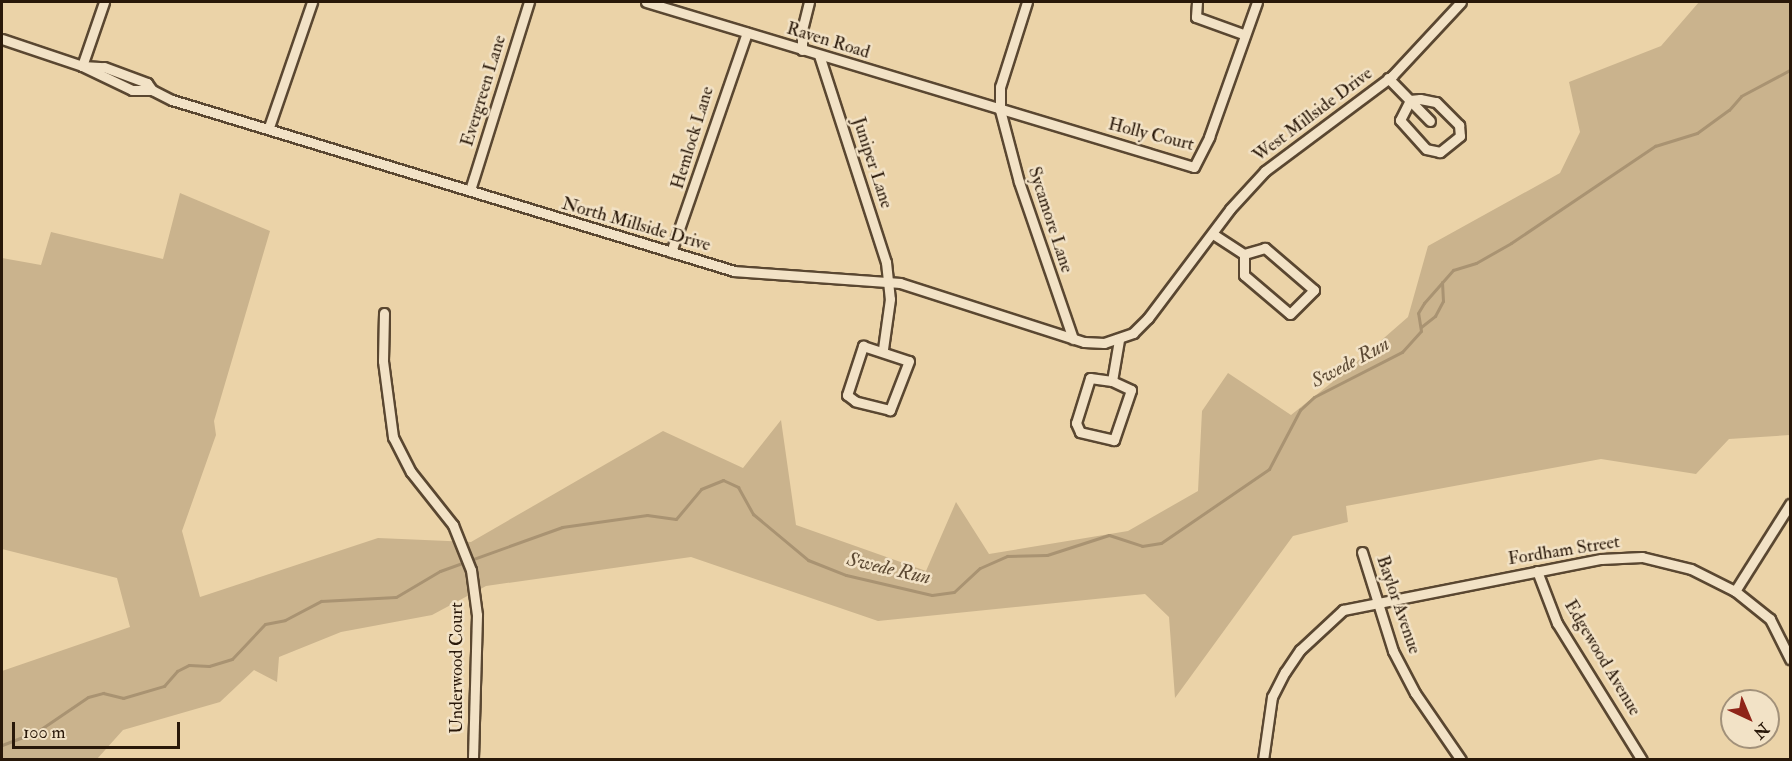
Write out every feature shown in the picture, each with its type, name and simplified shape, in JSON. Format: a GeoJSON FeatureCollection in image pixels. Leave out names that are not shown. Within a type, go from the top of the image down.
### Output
{"type":"FeatureCollection","features":[{"type":"Feature","properties":{"kind":"street"},"geometry":{"type":"LineString","coordinates":[[82,66],[104,2]]}},
{"type":"Feature","properties":{"kind":"street"},"geometry":{"type":"LineString","coordinates":[[269,128],[312,2]]}},
{"type":"Feature","properties":{"kind":"street","name":"Evergreen Lane"},"geometry":{"type":"LineString","coordinates":[[470,190],[529,2]]}},
{"type":"Feature","properties":{"kind":"street","name":"Raven Road"},"geometry":{"type":"LineString","coordinates":[[646,2],[1000,110]]}},
{"type":"Feature","properties":{"kind":"street"},"geometry":{"type":"LineString","coordinates":[[802,50],[802,30],[809,2]]}},
{"type":"Feature","properties":{"kind":"street","name":"Sycamore Lane"},"geometry":{"type":"LineString","coordinates":[[1027,2],[1000,87],[1000,110],[1019,182],[1073,339]]}},
{"type":"Feature","properties":{"kind":"street"},"geometry":{"type":"LineString","coordinates":[[1197,2],[1196,17],[1243,34]]}},
{"type":"Feature","properties":{"kind":"street","name":"Holly Court"},"geometry":{"type":"LineString","coordinates":[[1000,110],[1194,167],[1215,121],[1243,34],[1257,2]]}},
{"type":"Feature","properties":{"kind":"street","name":"West Millside Drive"},"geometry":{"type":"LineString","coordinates":[[1119,340],[1148,318],[1265,171],[1388,78],[1461,2]]}},
{"type":"Feature","properties":{"kind":"street","name":"Hemlock Lane"},"geometry":{"type":"LineString","coordinates":[[671,252],[747,33]]}},
{"type":"Feature","properties":{"kind":"street","name":"North Millside Drive"},"geometry":{"type":"LineString","coordinates":[[2,39],[82,66],[132,90],[152,90],[172,100],[745,273],[889,282],[1073,339],[1094,343],[1119,340]]}},
{"type":"Feature","properties":{"kind":"street","name":"Juniper Lane"},"geometry":{"type":"LineString","coordinates":[[819,55],[881,245],[889,282],[883,349]]}},
{"type":"Feature","properties":{"kind":"street"},"geometry":{"type":"LineString","coordinates":[[1388,78],[1430,121]]}},
{"type":"Feature","properties":{"kind":"street"},"geometry":{"type":"LineString","coordinates":[[1410,100],[1436,102],[1459,125],[1460,136],[1453,145],[1440,152],[1426,149],[1400,120],[1410,100]]}},
{"type":"Feature","properties":{"kind":"street"},"geometry":{"type":"LineString","coordinates":[[1213,234],[1244,254],[1265,248],[1314,290],[1290,315],[1244,275],[1244,254]]}},
{"type":"Feature","properties":{"kind":"street","name":"Underwood Court"},"geometry":{"type":"LineString","coordinates":[[384,313],[383,367],[393,437],[411,472],[453,525],[471,570],[477,615],[473,759]]}},
{"type":"Feature","properties":{"kind":"street"},"geometry":{"type":"LineString","coordinates":[[1112,381],[1119,340]]}},
{"type":"Feature","properties":{"kind":"street"},"geometry":{"type":"LineString","coordinates":[[863,345],[883,349],[909,361],[890,410],[855,401],[847,395],[863,345]]}},
{"type":"Feature","properties":{"kind":"street"},"geometry":{"type":"LineString","coordinates":[[1090,378],[1112,381],[1131,390],[1114,440],[1080,432],[1076,423],[1090,378]]}},
{"type":"Feature","properties":{"kind":"street"},"geometry":{"type":"LineString","coordinates":[[1735,591],[1791,504]]}},
{"type":"Feature","properties":{"kind":"street","name":"Baylor Avenue"},"geometry":{"type":"LineString","coordinates":[[1362,552],[1393,651],[1414,693],[1461,759]]}},
{"type":"Feature","properties":{"kind":"street","name":"Fordham Street"},"geometry":{"type":"LineString","coordinates":[[1263,759],[1272,697],[1300,650],[1343,610],[1601,559],[1642,557],[1690,569],[1735,591],[1770,619],[1791,659]]}},
{"type":"Feature","properties":{"kind":"street","name":"Edgewood Avenue"},"geometry":{"type":"LineString","coordinates":[[1538,571],[1557,623],[1642,759]]}},
{"type":"Feature","properties":{"kind":"shaded area"},"geometry":{"type":"Polygon","coordinates":[[[1699,2],[1790,2],[1790,435],[1729,439],[1696,474],[1601,459],[1346,506],[1348,522],[1293,536],[1175,698],[1169,617],[1145,594],[878,621],[691,557],[486,586],[432,615],[341,632],[279,657],[277,682],[254,670],[220,702],[123,730],[97,759],[2,759],[2,671],[130,627],[117,578],[2,549],[2,258],[41,265],[51,232],[163,259],[180,193],[270,231],[214,421],[216,435],[182,531],[200,597],[378,538],[471,542],[663,431],[743,468],[781,420],[796,525],[926,571],[956,502],[989,554],[1128,531],[1198,491],[1202,411],[1228,373],[1291,415],[1408,317],[1428,246],[1560,173],[1580,132],[1569,82],[1661,46],[1699,2]]]}},
{"type":"Feature","properties":{"kind":"waterway","name":"Swede Run"},"geometry":{"type":"LineString","coordinates":[[2,745],[38,731],[88,697],[103,693],[123,698],[164,686],[177,671],[189,665],[209,666],[232,659],[265,624],[285,620],[321,601],[396,597],[440,571],[562,527],[647,515],[676,519],[701,489],[723,480],[738,487],[753,514],[808,560],[846,575],[932,595],[954,592],[980,568],[1007,556],[1047,555],[1109,535],[1142,546],[1161,543],[1269,469],[1300,410],[1314,397],[1402,352],[1421,331],[1418,313],[1424,303],[1453,270],[1476,263],[1511,243],[1655,146],[1697,133],[1729,110],[1741,96],[1790,70]]}},
{"type":"Feature","properties":{"kind":"waterway"},"geometry":{"type":"LineString","coordinates":[[1421,327],[1435,316],[1443,301],[1442,282]]}}]}
